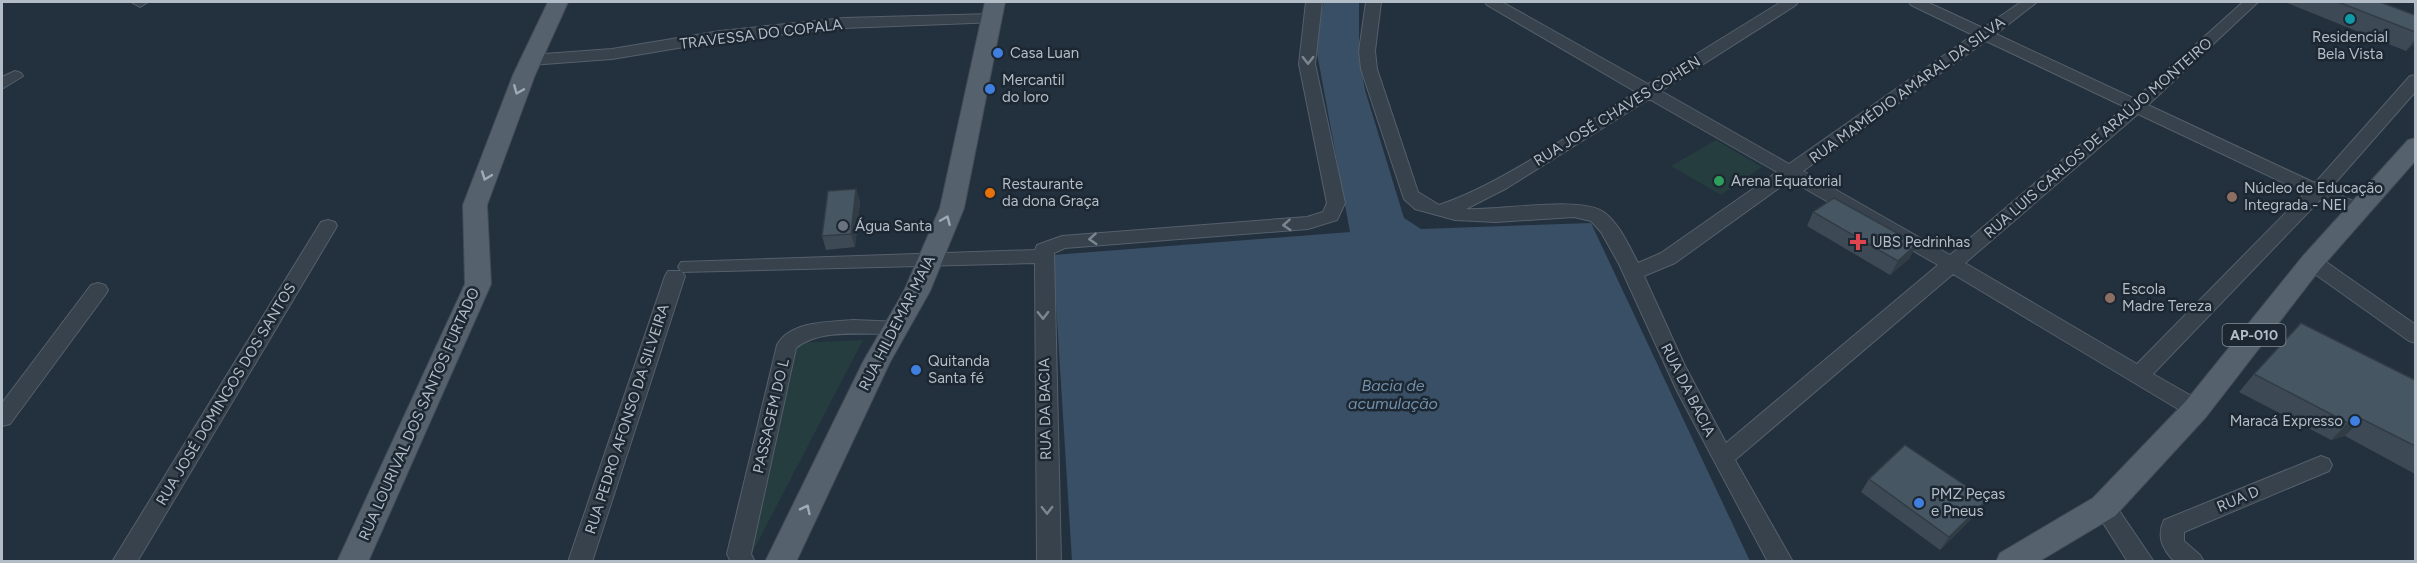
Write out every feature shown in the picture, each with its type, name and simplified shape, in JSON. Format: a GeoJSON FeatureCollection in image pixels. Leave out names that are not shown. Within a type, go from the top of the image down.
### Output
{"type":"FeatureCollection","features":[{"type":"Feature","properties":{"kind":"main road","name":"RUA LOURIVAL DOS SANTOS FURTADO"},"geometry":{"type":"LineString","coordinates":[[352,561],[478,284],[475,205],[531,60],[558,2]]}},
{"type":"Feature","properties":{"kind":"main road","name":"RUA HILDEMAR MAIA"},"geometry":{"type":"LineString","coordinates":[[780,561],[895,327],[916,291],[952,208],[993,10]]}},
{"type":"Feature","properties":{"kind":"main road","name":"AP-010"},"geometry":{"type":"LineString","coordinates":[[2011,561],[2104,507],[2196,409],[2312,262],[2415,146]]}},
{"type":"Feature","properties":{"kind":"street"},"geometry":{"type":"LineString","coordinates":[[930,258],[1042,256],[1044,250],[1062,242],[1314,222],[1330,216],[1336,203],[1307,64],[1314,2]]}},
{"type":"Feature","properties":{"kind":"street"},"geometry":{"type":"LineString","coordinates":[[1373,2],[1367,51],[1374,88],[1406,188],[1416,202],[1437,212]]}},
{"type":"Feature","properties":{"kind":"street"},"geometry":{"type":"LineString","coordinates":[[1492,2],[1953,265],[2196,409]]}},
{"type":"Feature","properties":{"kind":"street","name":"RUA JOSÉ CHAVES COHEN"},"geometry":{"type":"LineString","coordinates":[[1437,212],[1467,202],[1501,184],[1791,2]]}},
{"type":"Feature","properties":{"kind":"street"},"geometry":{"type":"LineString","coordinates":[[1916,2],[2357,210]]}},
{"type":"Feature","properties":{"kind":"street","name":"RUA MAMÉDIO AMARAL DA SILVA"},"geometry":{"type":"LineString","coordinates":[[1632,274],[1668,258],[2030,2]]}},
{"type":"Feature","properties":{"kind":"street","name":"RUA LUIS CARLOS DE ARAÚJO MONTEIRO"},"geometry":{"type":"LineString","coordinates":[[1723,458],[2138,106],[2251,2]]}},
{"type":"Feature","properties":{"kind":"street","name":"TRAVESSA DO COPALA"},"geometry":{"type":"LineString","coordinates":[[531,60],[612,54],[720,36],[993,10]]}},
{"type":"Feature","properties":{"kind":"street"},"geometry":{"type":"LineString","coordinates":[[2139,375],[2318,191],[2415,80]]}},
{"type":"Feature","properties":{"kind":"street","name":"RUA DA BACIA"},"geometry":{"type":"LineString","coordinates":[[1437,212],[1506,215],[1571,211],[1598,217],[1616,240],[1675,367],[1781,561]]}},
{"type":"Feature","properties":{"kind":"street","name":"RUA JOSÉ DOMINGOS DOS SANTOS"},"geometry":{"type":"LineString","coordinates":[[124,561],[328,226]]}},
{"type":"Feature","properties":{"kind":"street","name":"RUA DA BACIA"},"geometry":{"type":"LineString","coordinates":[[1042,256],[1049,561]]}},
{"type":"Feature","properties":{"kind":"street","name":"RUA PEDRO AFONSO DA SILVEIRA"},"geometry":{"type":"LineString","coordinates":[[580,561],[681,271],[930,258]]}},
{"type":"Feature","properties":{"kind":"street"},"geometry":{"type":"LineString","coordinates":[[2312,262],[2415,336]]}},
{"type":"Feature","properties":{"kind":"street"},"geometry":{"type":"LineString","coordinates":[[2,418],[98,290]]}},
{"type":"Feature","properties":{"kind":"street","name":"PASSAGEM DO L"},"geometry":{"type":"LineString","coordinates":[[743,561],[740,554],[787,345],[796,336],[809,332],[895,327]]}},
{"type":"Feature","properties":{"kind":"street","name":"RUA D"},"geometry":{"type":"LineString","coordinates":[[2192,561],[2173,545],[2172,527],[2320,465]]}},
{"type":"Feature","properties":{"kind":"street"},"geometry":{"type":"LineString","coordinates":[[2104,507],[2142,561]]}},
{"type":"Feature","properties":{"kind":"green space","name":"Arena Equatorial"},"geometry":{"type":"Polygon","coordinates":[[[1716,140],[1762,167],[1721,195],[1671,166],[1716,140]]]}},
{"type":"Feature","properties":{"kind":"green space"},"geometry":{"type":"Polygon","coordinates":[[[863,340],[748,561],[798,343],[863,340]]]}},
{"type":"Feature","properties":{"kind":"water","name":"Bacia de acumulação"},"geometry":{"type":"Polygon","coordinates":[[[1324,2],[1359,2],[1359,56],[1365,90],[1404,218],[1421,229],[1591,223],[1750,561],[1072,561],[1053,255],[1350,232],[1314,37],[1324,2]]]}},
{"type":"Feature","properties":{"kind":"building"},"geometry":{"type":"Polygon","coordinates":[[[2338,2],[2380,2],[2415,15],[2415,32],[2338,2]]]}},
{"type":"Feature","properties":{"kind":"building"},"geometry":{"type":"Polygon","coordinates":[[[856,189],[851,234],[822,236],[828,191],[856,189]]]}},
{"type":"Feature","properties":{"kind":"building"},"geometry":{"type":"Polygon","coordinates":[[[1834,198],[1917,244],[1898,261],[1813,212],[1834,198]]]}},
{"type":"Feature","properties":{"kind":"building","name":"Maracá Expresso"},"geometry":{"type":"Polygon","coordinates":[[[2301,323],[2415,380],[2415,446],[2362,419],[2348,423],[2254,374],[2301,323]]]}},
{"type":"Feature","properties":{"kind":"building","name":"PMZ Peças e Pneus"},"geometry":{"type":"Polygon","coordinates":[[[1905,445],[1987,500],[1949,537],[1869,479],[1905,445]]]}},
{"type":"Feature","properties":{"kind":"place","name":"Residencial Bela Vista"},"geometry":{"type":"Point","coordinates":[2350,19]}},
{"type":"Feature","properties":{"kind":"place","name":"Casa Luan"},"geometry":{"type":"Point","coordinates":[998,53]}},
{"type":"Feature","properties":{"kind":"place","name":"Mercantil do loro"},"geometry":{"type":"Point","coordinates":[990,89]}},
{"type":"Feature","properties":{"kind":"place","name":"Arena Equatorial"},"geometry":{"type":"Point","coordinates":[1719,181]}},
{"type":"Feature","properties":{"kind":"place","name":"Restaurante da dona Graça"},"geometry":{"type":"Point","coordinates":[990,193]}},
{"type":"Feature","properties":{"kind":"place","name":"Núcleo de Educação Integrada - NEI"},"geometry":{"type":"Point","coordinates":[2232,197]}},
{"type":"Feature","properties":{"kind":"place","name":"Água Santa"},"geometry":{"type":"Point","coordinates":[843,226]}},
{"type":"Feature","properties":{"kind":"place","name":"UBS Pedrinhas"},"geometry":{"type":"Point","coordinates":[1858,242]}},
{"type":"Feature","properties":{"kind":"place","name":"Escola Madre Tereza"},"geometry":{"type":"Point","coordinates":[2110,298]}},
{"type":"Feature","properties":{"kind":"place","name":"Quitanda Santa fé"},"geometry":{"type":"Point","coordinates":[916,370]}},
{"type":"Feature","properties":{"kind":"place","name":"Maracá Expresso"},"geometry":{"type":"Point","coordinates":[2355,421]}},
{"type":"Feature","properties":{"kind":"place","name":"PMZ Peças e Pneus"},"geometry":{"type":"Point","coordinates":[1919,503]}}]}
